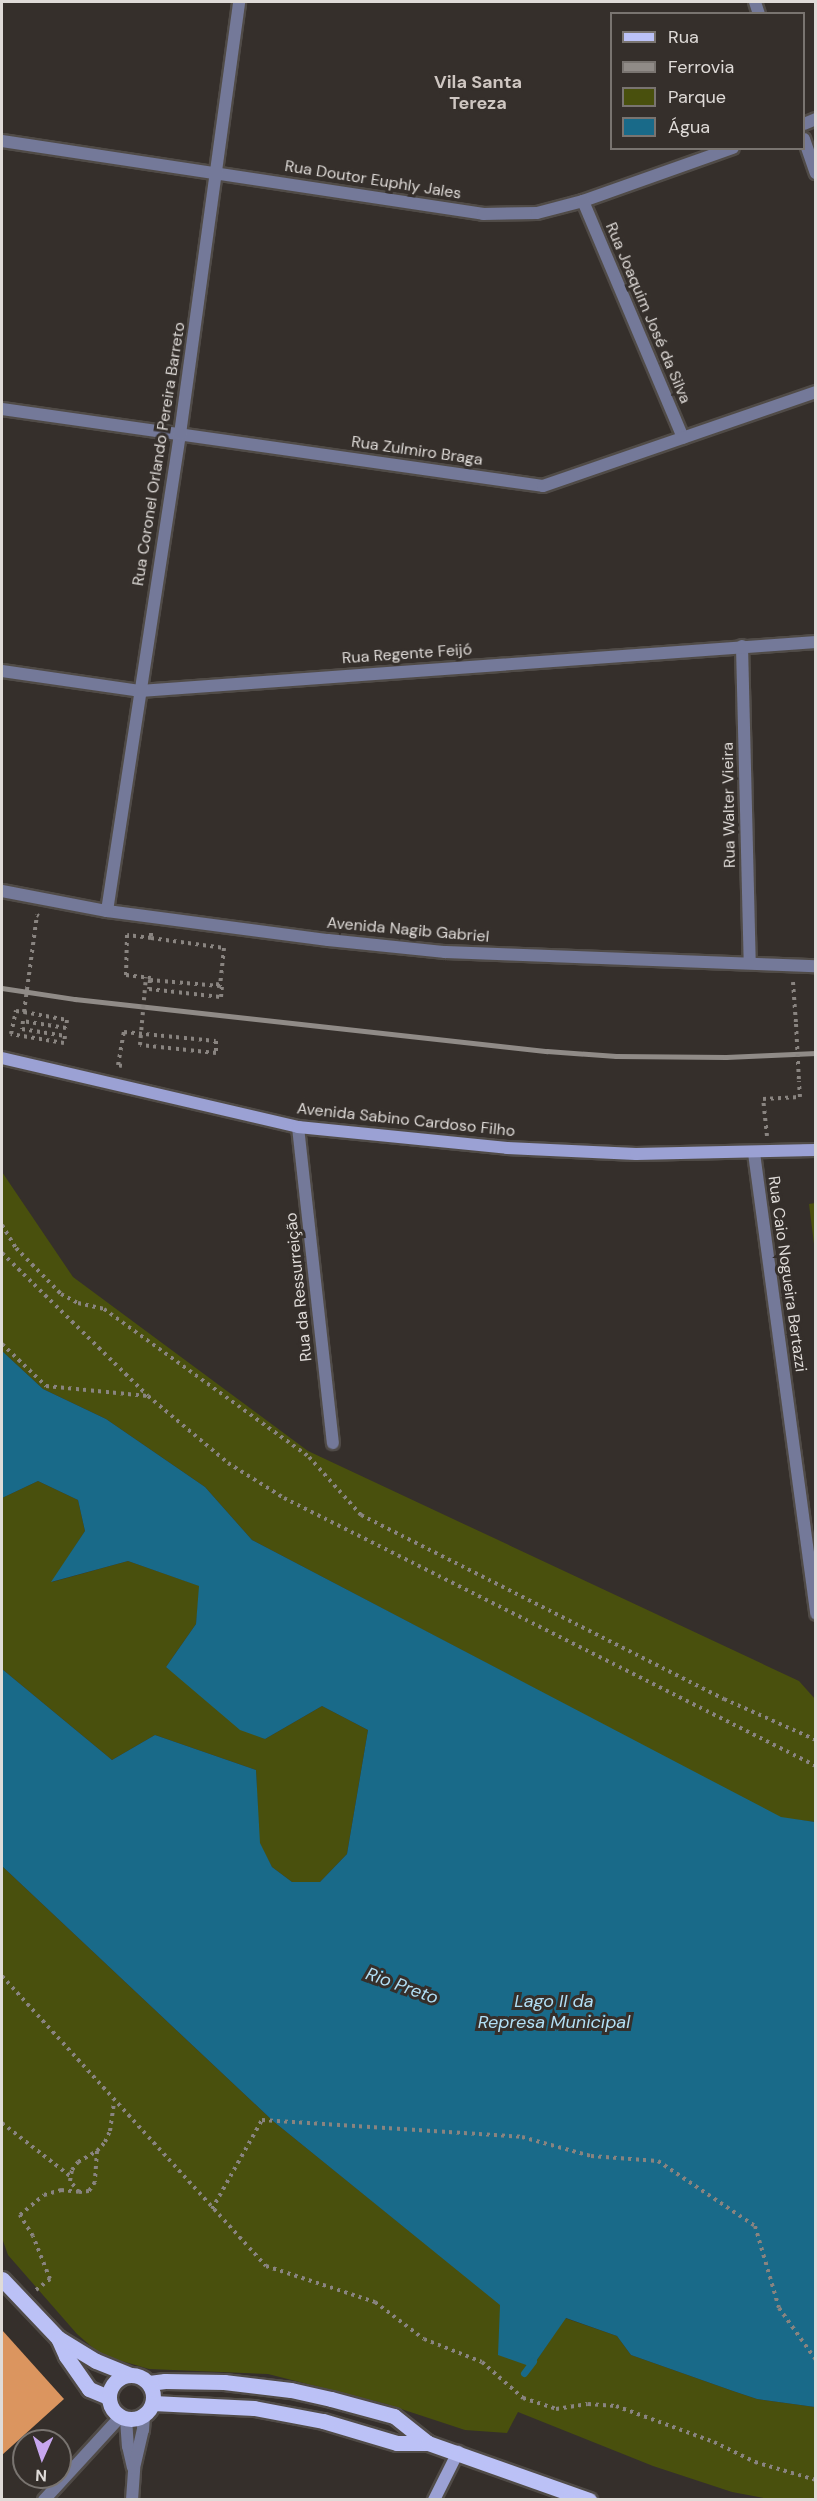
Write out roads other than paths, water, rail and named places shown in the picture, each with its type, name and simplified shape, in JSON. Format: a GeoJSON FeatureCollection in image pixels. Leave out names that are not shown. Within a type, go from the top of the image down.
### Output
{"type":"FeatureCollection","features":[{"type":"Feature","properties":{"kind":"main road","name":"Avenida Sabino Cardoso Filho"},"geometry":{"type":"LineString","coordinates":[[2,1058],[298,1127],[507,1148],[636,1154],[816,1150]]}},
{"type":"Feature","properties":{"kind":"main road"},"geometry":{"type":"LineString","coordinates":[[2,2279],[58,2338],[96,2361],[144,2378],[152,2389],[148,2409]]}},
{"type":"Feature","properties":{"kind":"main road"},"geometry":{"type":"LineString","coordinates":[[58,2338],[66,2356],[89,2389],[108,2397]]}},
{"type":"Feature","properties":{"kind":"main road"},"geometry":{"type":"LineString","coordinates":[[130,2374],[114,2382],[108,2397],[111,2409],[123,2418],[148,2409],[254,2408],[323,2421],[397,2443],[428,2443],[589,2499]]}},
{"type":"Feature","properties":{"kind":"main road"},"geometry":{"type":"LineString","coordinates":[[149,2383],[165,2380],[224,2382],[321,2396],[394,2416],[428,2443]]}},
{"type":"Feature","properties":{"kind":"main road"},"geometry":{"type":"LineString","coordinates":[[434,2499],[458,2452]]}},
{"type":"Feature","properties":{"kind":"street","name":"Rua Coronel Orlando Pereira Barreto"},"geometry":{"type":"LineString","coordinates":[[107,911],[180,434],[239,2]]}},
{"type":"Feature","properties":{"kind":"street","name":"Rua Doutor Euphly Jales"},"geometry":{"type":"LineString","coordinates":[[2,141],[483,214],[537,213],[583,201],[727,150]]}},
{"type":"Feature","properties":{"kind":"street"},"geometry":{"type":"LineString","coordinates":[[805,142],[816,173]]}},
{"type":"Feature","properties":{"kind":"street","name":"Rua Joaquim José da Silva"},"geometry":{"type":"LineString","coordinates":[[583,201],[683,438]]}},
{"type":"Feature","properties":{"kind":"street","name":"Rua Zulmiro Braga"},"geometry":{"type":"LineString","coordinates":[[2,409],[543,486],[816,392]]}},
{"type":"Feature","properties":{"kind":"street","name":"Rua Regente Feijó"},"geometry":{"type":"LineString","coordinates":[[2,671],[140,691],[816,642]]}},
{"type":"Feature","properties":{"kind":"street","name":"Rua Walter Vieira"},"geometry":{"type":"LineString","coordinates":[[742,646],[750,963]]}},
{"type":"Feature","properties":{"kind":"street","name":"Avenida Nagib Gabriel"},"geometry":{"type":"LineString","coordinates":[[2,891],[107,911],[328,940],[445,952],[750,963],[792,967],[816,966]]}},
{"type":"Feature","properties":{"kind":"street","name":"Rua da Ressurreição"},"geometry":{"type":"LineString","coordinates":[[298,1127],[333,1443]]}},
{"type":"Feature","properties":{"kind":"street","name":"Rua Caio Nogueira Bertazzi"},"geometry":{"type":"LineString","coordinates":[[754,1153],[816,1614]]}},
{"type":"Feature","properties":{"kind":"street"},"geometry":{"type":"LineString","coordinates":[[132,2499],[134,2468],[148,2409]]}},
{"type":"Feature","properties":{"kind":"street"},"geometry":{"type":"LineString","coordinates":[[123,2418],[134,2468]]}},
{"type":"Feature","properties":{"kind":"street"},"geometry":{"type":"LineString","coordinates":[[44,2499],[123,2418]]}},
{"type":"Feature","properties":{"kind":"water","name":"Lago II da Represa Municipal"},"geometry":{"type":"Polygon","coordinates":[[[2,1351],[43,1389],[106,1419],[205,1487],[252,1540],[781,1817],[815,1822],[815,2407],[757,2399],[631,2355],[617,2336],[566,2318],[532,2367],[498,2355],[500,2305],[273,2121],[2,1866],[2,1669],[112,1760],[155,1735],[256,1770],[260,1843],[272,1867],[292,1882],[320,1882],[347,1854],[368,1730],[322,1706],[265,1739],[240,1730],[166,1667],[196,1624],[199,1586],[128,1561],[51,1582],[85,1531],[78,1500],[38,1481],[2,1498],[2,1351]]]}},
{"type":"Feature","properties":{"kind":"waterway"},"geometry":{"type":"LineString","coordinates":[[524,2373],[533,2361]]}},
{"type":"Feature","properties":{"kind":"railway"},"geometry":{"type":"LineString","coordinates":[[2,988],[75,999],[547,1051],[616,1056],[726,1057],[816,1053]]}},
{"type":"Feature","properties":{"kind":"district","name":"Vila Santa Tereza"},"geometry":{"type":"Point","coordinates":[478,94]}},
{"type":"Feature","properties":{"kind":"water label","name":"Rio Preto"},"geometry":{"type":"Point","coordinates":[402,1986]}}]}
